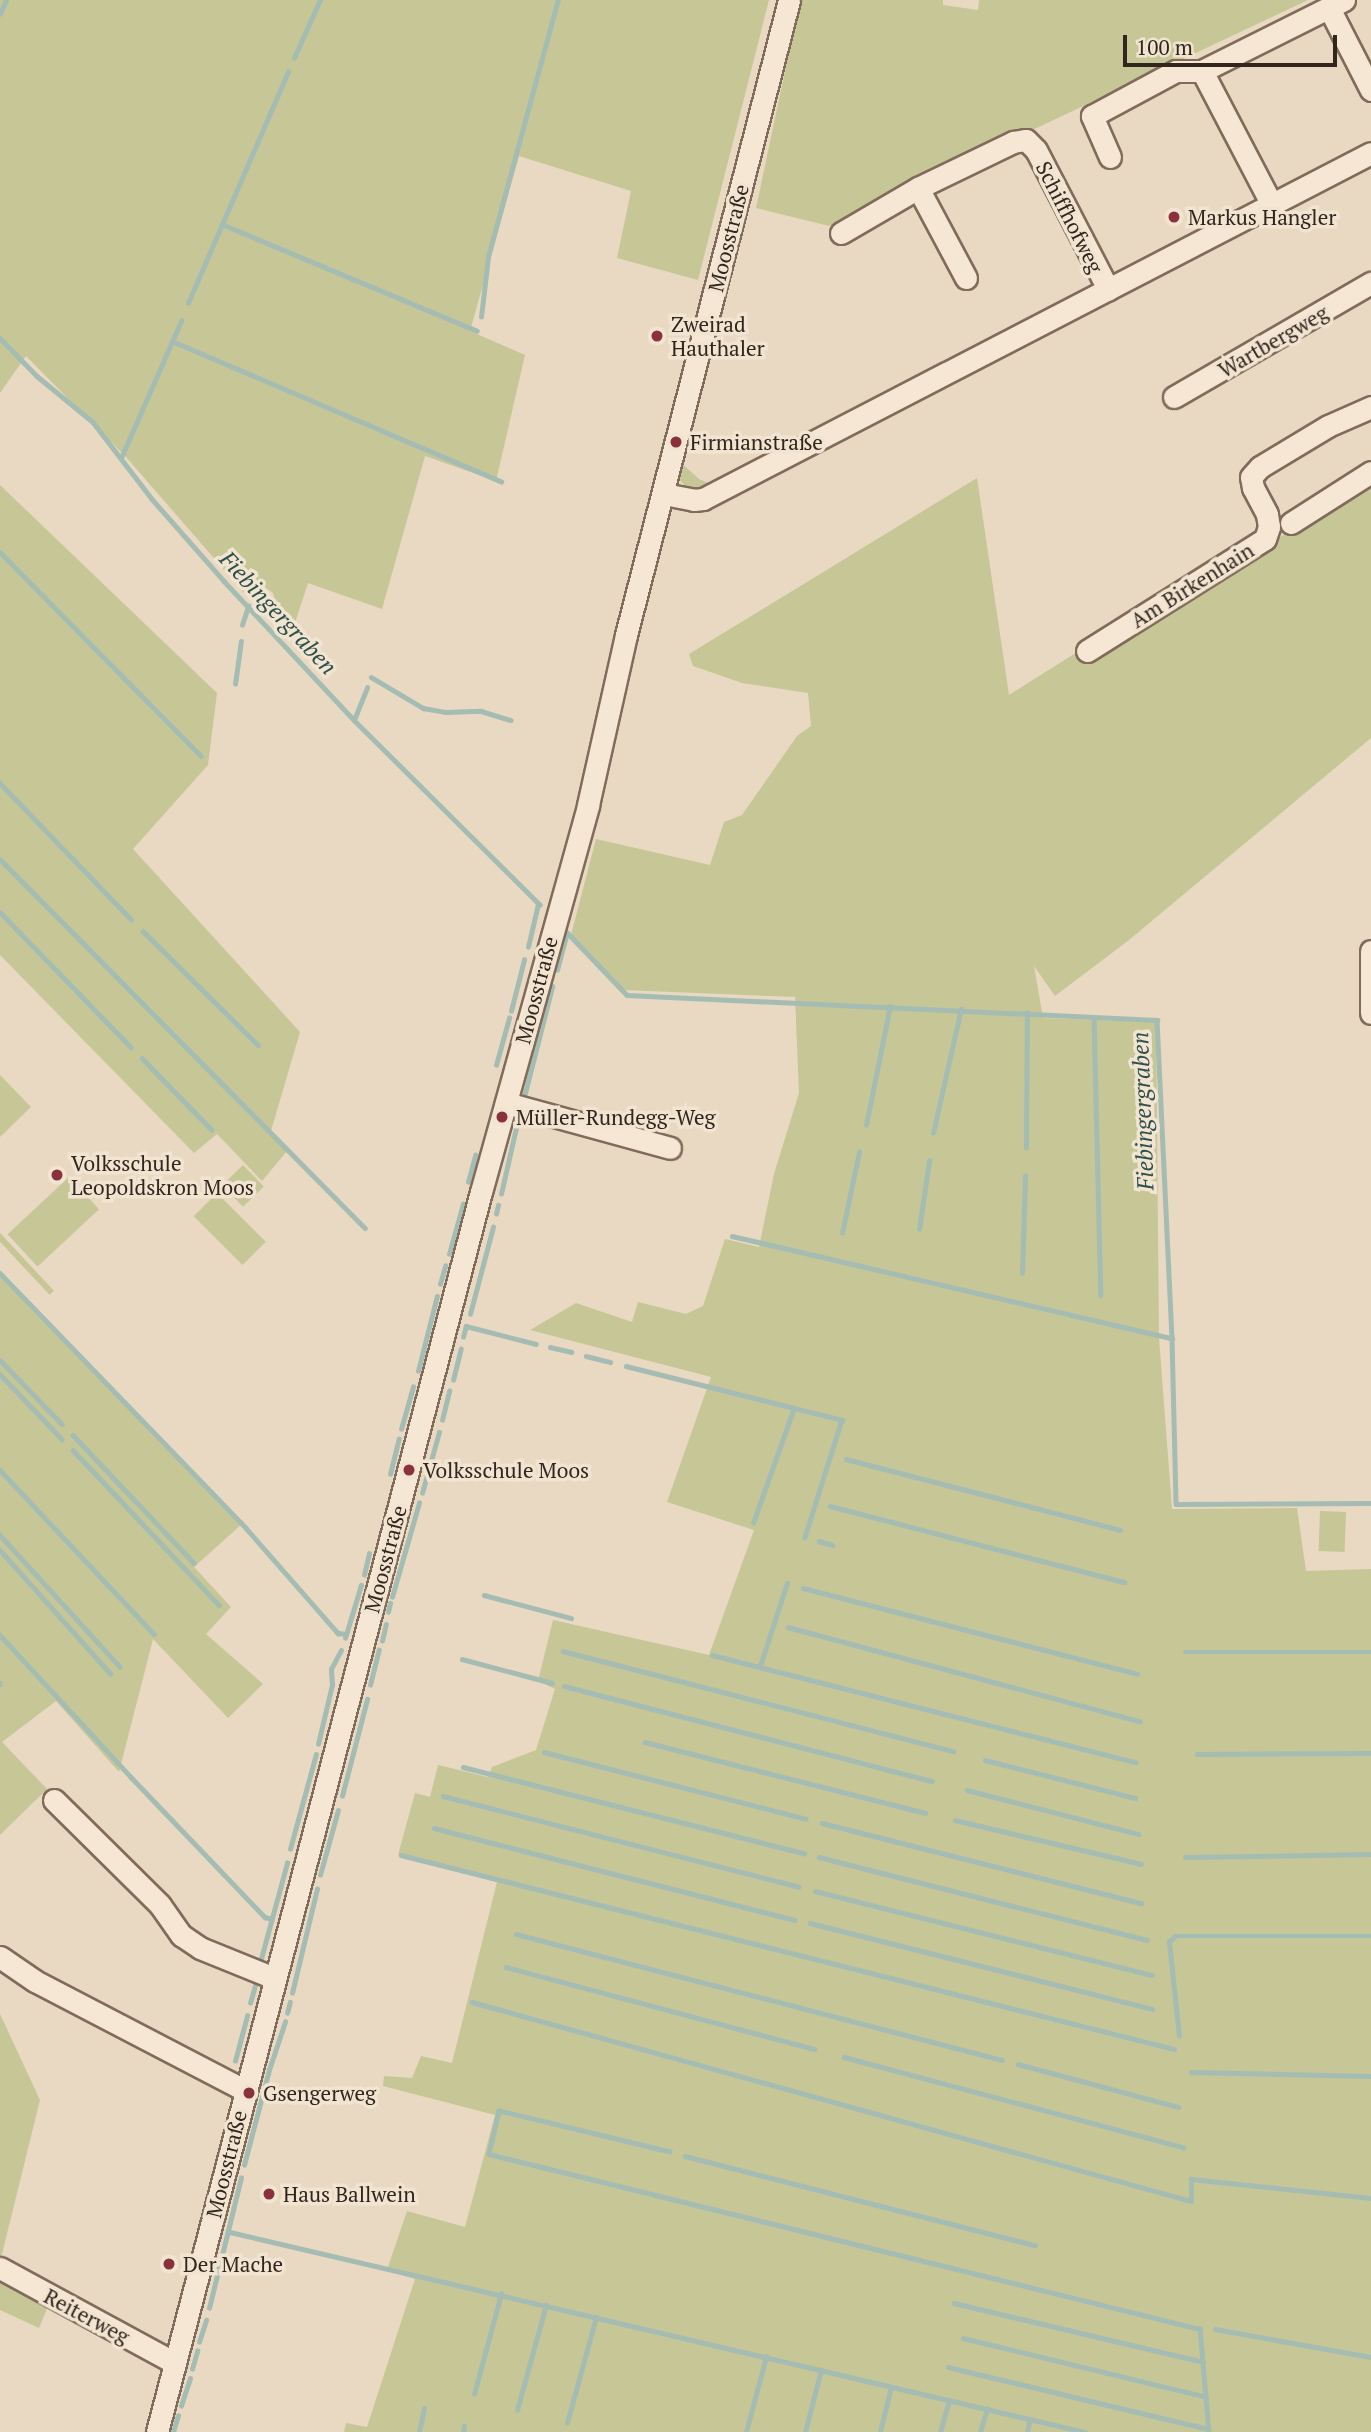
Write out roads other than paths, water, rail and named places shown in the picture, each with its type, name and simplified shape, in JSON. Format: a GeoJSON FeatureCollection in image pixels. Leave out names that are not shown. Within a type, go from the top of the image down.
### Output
{"type":"FeatureCollection","features":[{"type":"Feature","properties":{"kind":"street","name":"Moosstraße"},"geometry":{"type":"LineString","coordinates":[[157,2432],[244,2090],[325,1798],[360,1649],[588,805],[626,635],[789,0]]}},
{"type":"Feature","properties":{"kind":"street"},"geometry":{"type":"LineString","coordinates":[[1110,157],[1092,116],[1176,71],[1202,71],[1336,4],[1371,90]]}},
{"type":"Feature","properties":{"kind":"street"},"geometry":{"type":"LineString","coordinates":[[1202,71],[1272,205]]}},
{"type":"Feature","properties":{"kind":"street","name":"Schiffhofweg"},"geometry":{"type":"LineString","coordinates":[[841,233],[918,188],[1013,142],[1026,140],[1036,150],[1108,289]]}},
{"type":"Feature","properties":{"kind":"street"},"geometry":{"type":"LineString","coordinates":[[664,494],[694,500],[703,499],[1371,153]]}},
{"type":"Feature","properties":{"kind":"street"},"geometry":{"type":"LineString","coordinates":[[918,188],[966,278]]}},
{"type":"Feature","properties":{"kind":"street","name":"Wartbergweg"},"geometry":{"type":"LineString","coordinates":[[1174,397],[1371,283]]}},
{"type":"Feature","properties":{"kind":"street","name":"Am Birkenhain"},"geometry":{"type":"LineString","coordinates":[[1087,652],[1265,539],[1269,527],[1267,514],[1252,488],[1251,477],[1260,467],[1317,433],[1371,407]]}},
{"type":"Feature","properties":{"kind":"street"},"geometry":{"type":"LineString","coordinates":[[1292,523],[1371,472]]}},
{"type":"Feature","properties":{"kind":"street"},"geometry":{"type":"LineString","coordinates":[[1371,951],[1371,1013]]}},
{"type":"Feature","properties":{"kind":"street"},"geometry":{"type":"LineString","coordinates":[[506,1104],[670,1148]]}},
{"type":"Feature","properties":{"kind":"street"},"geometry":{"type":"LineString","coordinates":[[54,1800],[160,1905],[181,1934],[200,1948],[274,1978]]}},
{"type":"Feature","properties":{"kind":"street"},"geometry":{"type":"LineString","coordinates":[[0,1957],[35,1981],[244,2090]]}},
{"type":"Feature","properties":{"kind":"street","name":"Reiterweg"},"geometry":{"type":"LineString","coordinates":[[0,2268],[176,2363]]}},
{"type":"Feature","properties":{"kind":"waterway"},"geometry":{"type":"LineString","coordinates":[[0,14],[6,0]]}},
{"type":"Feature","properties":{"kind":"waterway"},"geometry":{"type":"LineString","coordinates":[[294,58],[320,0]]}},
{"type":"Feature","properties":{"kind":"waterway"},"geometry":{"type":"LineString","coordinates":[[481,317],[488,257],[558,0]]}},
{"type":"Feature","properties":{"kind":"waterway"},"geometry":{"type":"LineString","coordinates":[[188,303],[288,72]]}},
{"type":"Feature","properties":{"kind":"waterway"},"geometry":{"type":"LineString","coordinates":[[224,225],[477,331]]}},
{"type":"Feature","properties":{"kind":"waterway"},"geometry":{"type":"LineString","coordinates":[[121,458],[181,321]]}},
{"type":"Feature","properties":{"kind":"waterway","name":"Fiebingergraben"},"geometry":{"type":"LineString","coordinates":[[0,338],[37,376],[93,422],[152,499],[224,581],[354,720],[540,905]]}},
{"type":"Feature","properties":{"kind":"waterway"},"geometry":{"type":"LineString","coordinates":[[172,341],[501,481]]}},
{"type":"Feature","properties":{"kind":"waterway"},"geometry":{"type":"LineString","coordinates":[[0,552],[201,756]]}},
{"type":"Feature","properties":{"kind":"waterway"},"geometry":{"type":"LineString","coordinates":[[242,625],[248,606]]}},
{"type":"Feature","properties":{"kind":"waterway"},"geometry":{"type":"LineString","coordinates":[[235,684],[241,641]]}},
{"type":"Feature","properties":{"kind":"waterway"},"geometry":{"type":"LineString","coordinates":[[371,677],[423,708],[445,712],[481,711],[511,720]]}},
{"type":"Feature","properties":{"kind":"waterway"},"geometry":{"type":"LineString","coordinates":[[354,720],[367,687]]}},
{"type":"Feature","properties":{"kind":"waterway"},"geometry":{"type":"LineString","coordinates":[[0,783],[131,919]]}},
{"type":"Feature","properties":{"kind":"waterway"},"geometry":{"type":"LineString","coordinates":[[0,859],[365,1228]]}},
{"type":"Feature","properties":{"kind":"waterway"},"geometry":{"type":"LineString","coordinates":[[528,947],[538,904]]}},
{"type":"Feature","properties":{"kind":"waterway"},"geometry":{"type":"LineString","coordinates":[[0,912],[131,1047]]}},
{"type":"Feature","properties":{"kind":"waterway","name":"Fiebingergraben"},"geometry":{"type":"LineString","coordinates":[[562,927],[627,995],[1157,1020],[1172,1338],[1176,1504],[1371,1503]]}},
{"type":"Feature","properties":{"kind":"waterway"},"geometry":{"type":"LineString","coordinates":[[143,931],[258,1045]]}},
{"type":"Feature","properties":{"kind":"waterway"},"geometry":{"type":"LineString","coordinates":[[557,970],[567,933]]}},
{"type":"Feature","properties":{"kind":"waterway"},"geometry":{"type":"LineString","coordinates":[[511,1011],[524,960]]}},
{"type":"Feature","properties":{"kind":"waterway"},"geometry":{"type":"LineString","coordinates":[[524,1097],[552,987]]}},
{"type":"Feature","properties":{"kind":"waterway"},"geometry":{"type":"LineString","coordinates":[[866,1125],[890,1006]]}},
{"type":"Feature","properties":{"kind":"waterway"},"geometry":{"type":"LineString","coordinates":[[933,1133],[961,1009]]}},
{"type":"Feature","properties":{"kind":"waterway"},"geometry":{"type":"LineString","coordinates":[[1026,1148],[1027,1013]]}},
{"type":"Feature","properties":{"kind":"waterway"},"geometry":{"type":"LineString","coordinates":[[1094,1017],[1101,1295]]}},
{"type":"Feature","properties":{"kind":"waterway"},"geometry":{"type":"LineString","coordinates":[[496,1065],[509,1018]]}},
{"type":"Feature","properties":{"kind":"waterway"},"geometry":{"type":"LineString","coordinates":[[142,1058],[212,1130]]}},
{"type":"Feature","properties":{"kind":"waterway"},"geometry":{"type":"LineString","coordinates":[[501,1194],[518,1119]]}},
{"type":"Feature","properties":{"kind":"waterway"},"geometry":{"type":"LineString","coordinates":[[842,1233],[859,1152]]}},
{"type":"Feature","properties":{"kind":"waterway"},"geometry":{"type":"LineString","coordinates":[[468,1182],[475,1155]]}},
{"type":"Feature","properties":{"kind":"waterway"},"geometry":{"type":"LineString","coordinates":[[919,1229],[929,1161]]}},
{"type":"Feature","properties":{"kind":"waterway"},"geometry":{"type":"LineString","coordinates":[[1022,1273],[1025,1176]]}},
{"type":"Feature","properties":{"kind":"waterway"},"geometry":{"type":"LineString","coordinates":[[449,1254],[463,1204]]}},
{"type":"Feature","properties":{"kind":"waterway"},"geometry":{"type":"LineString","coordinates":[[496,1214],[498,1205]]}},
{"type":"Feature","properties":{"kind":"waterway"},"geometry":{"type":"LineString","coordinates":[[470,1314],[493,1227]]}},
{"type":"Feature","properties":{"kind":"waterway"},"geometry":{"type":"LineString","coordinates":[[732,1236],[1172,1338]]}},
{"type":"Feature","properties":{"kind":"waterway"},"geometry":{"type":"LineString","coordinates":[[440,1284],[445,1266]]}},
{"type":"Feature","properties":{"kind":"waterway"},"geometry":{"type":"LineString","coordinates":[[0,1273],[246,1528],[338,1633],[346,1634]]}},
{"type":"Feature","properties":{"kind":"waterway"},"geometry":{"type":"LineString","coordinates":[[418,1371],[437,1296]]}},
{"type":"Feature","properties":{"kind":"waterway"},"geometry":{"type":"LineString","coordinates":[[463,1337],[466,1326],[536,1344]]}},
{"type":"Feature","properties":{"kind":"waterway"},"geometry":{"type":"LineString","coordinates":[[550,1347],[571,1352]]}},
{"type":"Feature","properties":{"kind":"waterway"},"geometry":{"type":"LineString","coordinates":[[453,1380],[461,1349]]}},
{"type":"Feature","properties":{"kind":"waterway"},"geometry":{"type":"LineString","coordinates":[[586,1356],[610,1362]]}},
{"type":"Feature","properties":{"kind":"waterway"},"geometry":{"type":"LineString","coordinates":[[0,1360],[62,1424]]}},
{"type":"Feature","properties":{"kind":"waterway"},"geometry":{"type":"LineString","coordinates":[[626,1366],[842,1420],[805,1537]]}},
{"type":"Feature","properties":{"kind":"waterway"},"geometry":{"type":"LineString","coordinates":[[0,1374],[62,1439]]}},
{"type":"Feature","properties":{"kind":"waterway"},"geometry":{"type":"LineString","coordinates":[[401,1429],[413,1387]]}},
{"type":"Feature","properties":{"kind":"waterway"},"geometry":{"type":"LineString","coordinates":[[442,1420],[449,1391]]}},
{"type":"Feature","properties":{"kind":"waterway"},"geometry":{"type":"LineString","coordinates":[[753,1523],[794,1408]]}},
{"type":"Feature","properties":{"kind":"waterway"},"geometry":{"type":"LineString","coordinates":[[422,1493],[439,1432]]}},
{"type":"Feature","properties":{"kind":"waterway"},"geometry":{"type":"LineString","coordinates":[[73,1435],[194,1563]]}},
{"type":"Feature","properties":{"kind":"waterway"},"geometry":{"type":"LineString","coordinates":[[390,1474],[399,1439]]}},
{"type":"Feature","properties":{"kind":"waterway"},"geometry":{"type":"LineString","coordinates":[[73,1450],[219,1605]]}},
{"type":"Feature","properties":{"kind":"waterway"},"geometry":{"type":"LineString","coordinates":[[846,1459],[1120,1530]]}},
{"type":"Feature","properties":{"kind":"waterway"},"geometry":{"type":"LineString","coordinates":[[0,1470],[154,1634]]}},
{"type":"Feature","properties":{"kind":"waterway"},"geometry":{"type":"LineString","coordinates":[[392,1597],[419,1503]]}},
{"type":"Feature","properties":{"kind":"waterway"},"geometry":{"type":"LineString","coordinates":[[830,1506],[1124,1582]]}},
{"type":"Feature","properties":{"kind":"waterway"},"geometry":{"type":"LineString","coordinates":[[0,1535],[120,1667]]}},
{"type":"Feature","properties":{"kind":"waterway"},"geometry":{"type":"LineString","coordinates":[[819,1541],[832,1545]]}},
{"type":"Feature","properties":{"kind":"waterway"},"geometry":{"type":"LineString","coordinates":[[0,1550],[111,1674]]}},
{"type":"Feature","properties":{"kind":"waterway"},"geometry":{"type":"LineString","coordinates":[[364,1575],[369,1554]]}},
{"type":"Feature","properties":{"kind":"waterway"},"geometry":{"type":"LineString","coordinates":[[760,1666],[787,1583]]}},
{"type":"Feature","properties":{"kind":"waterway"},"geometry":{"type":"LineString","coordinates":[[345,1638],[361,1585]]}},
{"type":"Feature","properties":{"kind":"waterway"},"geometry":{"type":"LineString","coordinates":[[803,1588],[1137,1674]]}},
{"type":"Feature","properties":{"kind":"waterway"},"geometry":{"type":"LineString","coordinates":[[484,1595],[571,1618]]}},
{"type":"Feature","properties":{"kind":"waterway"},"geometry":{"type":"LineString","coordinates":[[388,1612],[390,1603]]}},
{"type":"Feature","properties":{"kind":"waterway"},"geometry":{"type":"LineString","coordinates":[[382,1641],[386,1624]]}},
{"type":"Feature","properties":{"kind":"waterway"},"geometry":{"type":"LineString","coordinates":[[788,1627],[1140,1721]]}},
{"type":"Feature","properties":{"kind":"waterway"},"geometry":{"type":"LineString","coordinates":[[0,1635],[265,1917],[272,1919]]}},
{"type":"Feature","properties":{"kind":"waterway"},"geometry":{"type":"LineString","coordinates":[[318,1744],[332,1685],[331,1669],[341,1650]]}},
{"type":"Feature","properties":{"kind":"waterway"},"geometry":{"type":"LineString","coordinates":[[370,1685],[379,1650]]}},
{"type":"Feature","properties":{"kind":"waterway"},"geometry":{"type":"LineString","coordinates":[[563,1651],[953,1751]]}},
{"type":"Feature","properties":{"kind":"waterway"},"geometry":{"type":"LineString","coordinates":[[1185,1652],[1371,1652]]}},
{"type":"Feature","properties":{"kind":"waterway"},"geometry":{"type":"LineString","coordinates":[[712,1655],[1136,1762]]}},
{"type":"Feature","properties":{"kind":"waterway"},"geometry":{"type":"LineString","coordinates":[[462,1659],[552,1683]]}},
{"type":"Feature","properties":{"kind":"waterway"},"geometry":{"type":"LineString","coordinates":[[564,1686],[932,1781]]}},
{"type":"Feature","properties":{"kind":"waterway"},"geometry":{"type":"LineString","coordinates":[[342,1796],[367,1699]]}},
{"type":"Feature","properties":{"kind":"waterway"},"geometry":{"type":"LineString","coordinates":[[645,1742],[925,1813]]}},
{"type":"Feature","properties":{"kind":"waterway"},"geometry":{"type":"LineString","coordinates":[[544,1752],[806,1819]]}},
{"type":"Feature","properties":{"kind":"waterway"},"geometry":{"type":"LineString","coordinates":[[1197,1754],[1371,1753]]}},
{"type":"Feature","properties":{"kind":"waterway"},"geometry":{"type":"LineString","coordinates":[[290,1849],[316,1754]]}},
{"type":"Feature","properties":{"kind":"waterway"},"geometry":{"type":"LineString","coordinates":[[985,1760],[1135,1798]]}},
{"type":"Feature","properties":{"kind":"waterway"},"geometry":{"type":"LineString","coordinates":[[463,1767],[804,1853]]}},
{"type":"Feature","properties":{"kind":"waterway"},"geometry":{"type":"LineString","coordinates":[[967,1790],[1138,1834]]}},
{"type":"Feature","properties":{"kind":"waterway"},"geometry":{"type":"LineString","coordinates":[[443,1796],[799,1887]]}},
{"type":"Feature","properties":{"kind":"waterway"},"geometry":{"type":"LineString","coordinates":[[320,1875],[338,1810]]}},
{"type":"Feature","properties":{"kind":"waterway"},"geometry":{"type":"LineString","coordinates":[[955,1820],[1141,1864]]}},
{"type":"Feature","properties":{"kind":"waterway"},"geometry":{"type":"LineString","coordinates":[[822,1823],[1141,1903]]}},
{"type":"Feature","properties":{"kind":"waterway"},"geometry":{"type":"LineString","coordinates":[[434,1828],[794,1920]]}},
{"type":"Feature","properties":{"kind":"waterway"},"geometry":{"type":"LineString","coordinates":[[1185,1857],[1371,1854]]}},
{"type":"Feature","properties":{"kind":"waterway"},"geometry":{"type":"LineString","coordinates":[[401,1855],[1174,2049]]}},
{"type":"Feature","properties":{"kind":"waterway"},"geometry":{"type":"LineString","coordinates":[[819,1857],[1147,1940]]}},
{"type":"Feature","properties":{"kind":"waterway"},"geometry":{"type":"LineString","coordinates":[[259,1966],[287,1863]]}},
{"type":"Feature","properties":{"kind":"waterway"},"geometry":{"type":"LineString","coordinates":[[292,1993],[317,1889]]}},
{"type":"Feature","properties":{"kind":"waterway"},"geometry":{"type":"LineString","coordinates":[[815,1891],[1152,1975]]}},
{"type":"Feature","properties":{"kind":"waterway"},"geometry":{"type":"LineString","coordinates":[[810,1923],[1152,2009]]}},
{"type":"Feature","properties":{"kind":"waterway"},"geometry":{"type":"LineString","coordinates":[[516,1934],[1002,2060]]}},
{"type":"Feature","properties":{"kind":"waterway"},"geometry":{"type":"LineString","coordinates":[[1179,2036],[1169,1942],[1175,1936],[1371,1936]]}},
{"type":"Feature","properties":{"kind":"waterway"},"geometry":{"type":"LineString","coordinates":[[506,1967],[814,2049]]}},
{"type":"Feature","properties":{"kind":"waterway"},"geometry":{"type":"LineString","coordinates":[[250,2003],[257,1978]]}},
{"type":"Feature","properties":{"kind":"waterway"},"geometry":{"type":"LineString","coordinates":[[287,2013],[290,2002]]}},
{"type":"Feature","properties":{"kind":"waterway"},"geometry":{"type":"LineString","coordinates":[[472,2002],[1191,2201],[1191,2179],[1371,2198]]}},
{"type":"Feature","properties":{"kind":"waterway"},"geometry":{"type":"LineString","coordinates":[[235,2061],[247,2016]]}},
{"type":"Feature","properties":{"kind":"waterway"},"geometry":{"type":"LineString","coordinates":[[244,2165],[269,2070],[285,2022]]}},
{"type":"Feature","properties":{"kind":"waterway"},"geometry":{"type":"LineString","coordinates":[[844,2057],[1183,2147]]}},
{"type":"Feature","properties":{"kind":"waterway"},"geometry":{"type":"LineString","coordinates":[[1018,2064],[1178,2107]]}},
{"type":"Feature","properties":{"kind":"waterway"},"geometry":{"type":"LineString","coordinates":[[1191,2072],[1371,2076]]}},
{"type":"Feature","properties":{"kind":"waterway"},"geometry":{"type":"LineString","coordinates":[[670,2152],[499,2111],[489,2154],[1200,2329]]}},
{"type":"Feature","properties":{"kind":"waterway"},"geometry":{"type":"LineString","coordinates":[[685,2156],[1035,2245]]}},
{"type":"Feature","properties":{"kind":"waterway"},"geometry":{"type":"LineString","coordinates":[[209,2308],[241,2178]]}},
{"type":"Feature","properties":{"kind":"waterway"},"geometry":{"type":"LineString","coordinates":[[230,2232],[1085,2432]]}},
{"type":"Feature","properties":{"kind":"waterway"},"geometry":{"type":"LineString","coordinates":[[474,2394],[501,2294]]}},
{"type":"Feature","properties":{"kind":"waterway"},"geometry":{"type":"LineString","coordinates":[[954,2303],[1203,2362]]}},
{"type":"Feature","properties":{"kind":"waterway"},"geometry":{"type":"LineString","coordinates":[[517,2410],[546,2305]]}},
{"type":"Feature","properties":{"kind":"waterway"},"geometry":{"type":"LineString","coordinates":[[567,2423],[596,2317]]}},
{"type":"Feature","properties":{"kind":"waterway"},"geometry":{"type":"LineString","coordinates":[[199,2342],[206,2320]]}},
{"type":"Feature","properties":{"kind":"waterway"},"geometry":{"type":"LineString","coordinates":[[1200,2328],[1209,2432]]}},
{"type":"Feature","properties":{"kind":"waterway"},"geometry":{"type":"LineString","coordinates":[[1215,2329],[1371,2357]]}},
{"type":"Feature","properties":{"kind":"waterway"},"geometry":{"type":"LineString","coordinates":[[963,2338],[1206,2397]]}},
{"type":"Feature","properties":{"kind":"waterway"},"geometry":{"type":"LineString","coordinates":[[192,2369],[197,2351]]}},
{"type":"Feature","properties":{"kind":"waterway"},"geometry":{"type":"LineString","coordinates":[[746,2432],[766,2357]]}},
{"type":"Feature","properties":{"kind":"waterway"},"geometry":{"type":"LineString","coordinates":[[948,2367],[1209,2429]]}},
{"type":"Feature","properties":{"kind":"waterway"},"geometry":{"type":"LineString","coordinates":[[805,2432],[821,2370]]}},
{"type":"Feature","properties":{"kind":"waterway"},"geometry":{"type":"LineString","coordinates":[[181,2406],[190,2378]]}},
{"type":"Feature","properties":{"kind":"waterway"},"geometry":{"type":"LineString","coordinates":[[880,2432],[891,2387]]}},
{"type":"Feature","properties":{"kind":"waterway"},"geometry":{"type":"LineString","coordinates":[[940,2432],[949,2400]]}},
{"type":"Feature","properties":{"kind":"waterway"},"geometry":{"type":"LineString","coordinates":[[419,2432],[424,2409]]}},
{"type":"Feature","properties":{"kind":"waterway"},"geometry":{"type":"LineString","coordinates":[[980,2432],[987,2409]]}},
{"type":"Feature","properties":{"kind":"waterway"},"geometry":{"type":"LineString","coordinates":[[173,2432],[178,2416]]}},
{"type":"Feature","properties":{"kind":"waterway"},"geometry":{"type":"LineString","coordinates":[[1027,2432],[1030,2419]]}},
{"type":"Feature","properties":{"kind":"waterway"},"geometry":{"type":"LineString","coordinates":[[463,2432],[464,2426]]}},
{"type":"Feature","properties":{"kind":"place","name":"Markus Hangler"},"geometry":{"type":"Point","coordinates":[1174,217]}},
{"type":"Feature","properties":{"kind":"place","name":"Zweirad Hauthaler"},"geometry":{"type":"Point","coordinates":[657,336]}},
{"type":"Feature","properties":{"kind":"place","name":"Firmianstraße"},"geometry":{"type":"Point","coordinates":[676,442]}},
{"type":"Feature","properties":{"kind":"place","name":"Müller-Rundegg-Weg"},"geometry":{"type":"Point","coordinates":[502,1117]}},
{"type":"Feature","properties":{"kind":"place","name":"Volksschule Leopoldskron Moos"},"geometry":{"type":"Point","coordinates":[57,1175]}},
{"type":"Feature","properties":{"kind":"place","name":"Volksschule Moos"},"geometry":{"type":"Point","coordinates":[409,1470]}},
{"type":"Feature","properties":{"kind":"place","name":"Gsengerweg"},"geometry":{"type":"Point","coordinates":[249,2093]}},
{"type":"Feature","properties":{"kind":"place","name":"Haus Ballwein"},"geometry":{"type":"Point","coordinates":[269,2194]}},
{"type":"Feature","properties":{"kind":"place","name":"Der Mache"},"geometry":{"type":"Point","coordinates":[169,2264]}}]}
